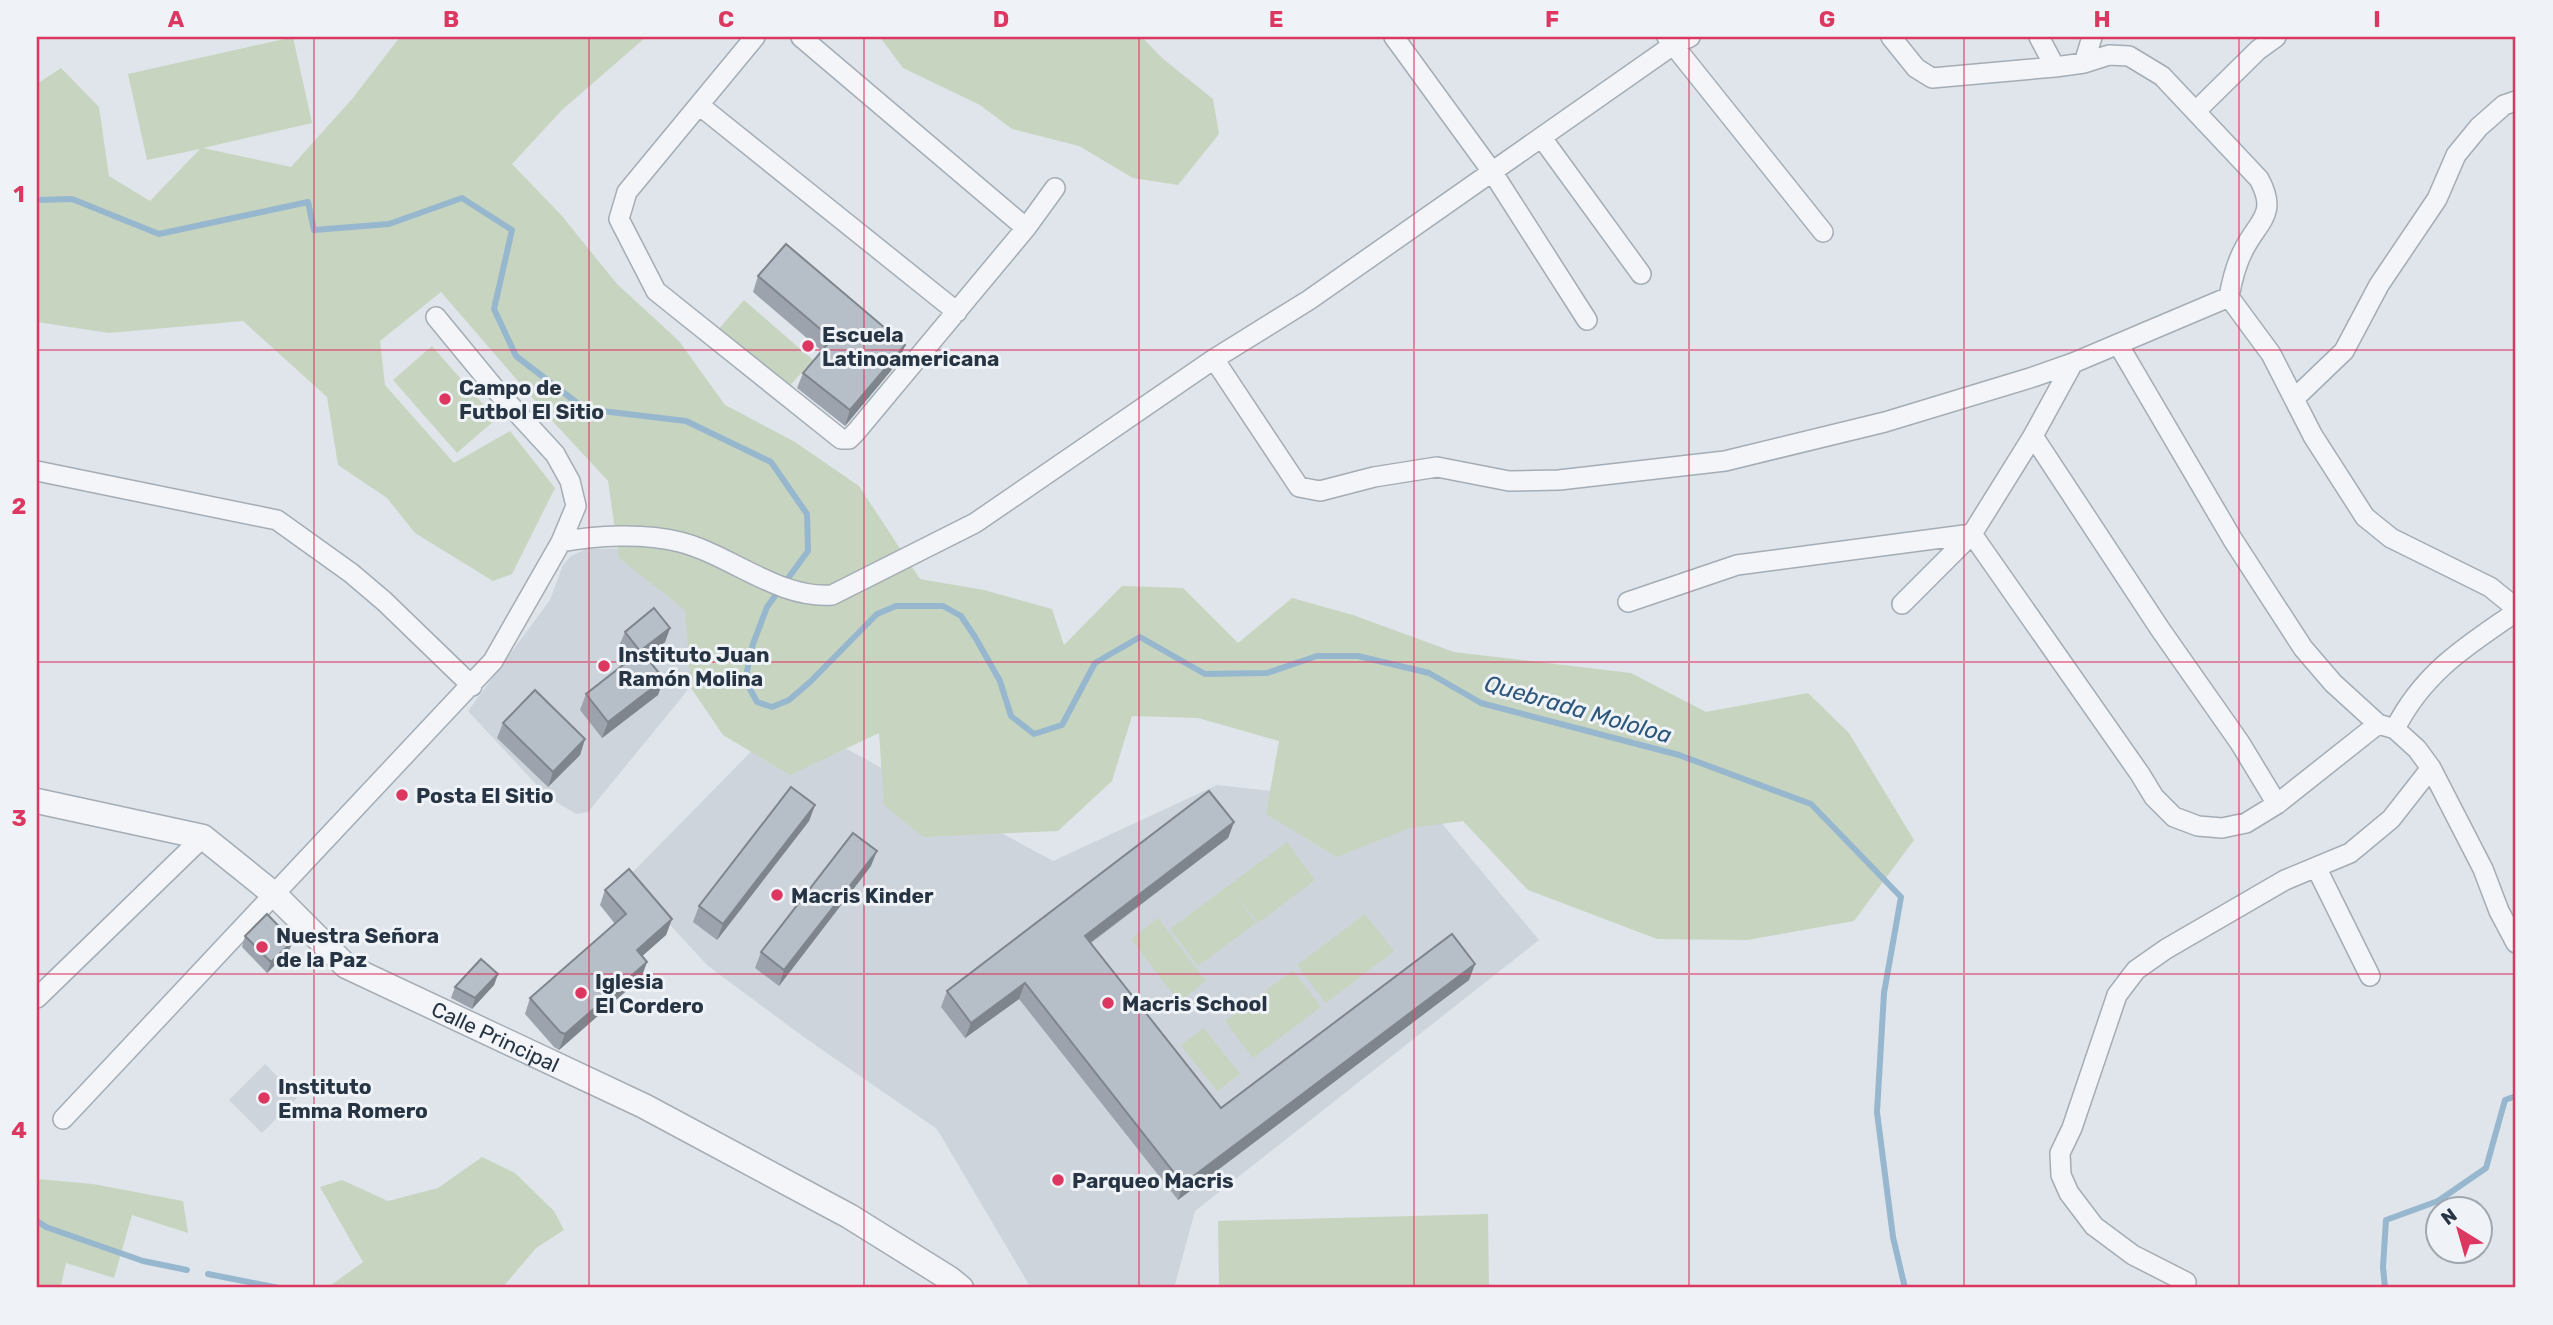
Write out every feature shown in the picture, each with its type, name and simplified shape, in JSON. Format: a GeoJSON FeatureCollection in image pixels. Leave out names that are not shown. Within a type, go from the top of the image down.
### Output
{"type":"FeatureCollection","features":[{"type":"Feature","properties":{"kind":"street"},"geometry":{"type":"LineString","coordinates":[[755,37],[627,192],[619,219],[656,290],[841,439],[849,439],[856,432],[1026,228],[1055,188]]}},
{"type":"Feature","properties":{"kind":"street"},"geometry":{"type":"LineString","coordinates":[[801,37],[1026,228]]}},
{"type":"Feature","properties":{"kind":"street"},"geometry":{"type":"LineString","coordinates":[[1394,37],[1493,173],[1587,320]]}},
{"type":"Feature","properties":{"kind":"street"},"geometry":{"type":"LineString","coordinates":[[1891,37],[1916,68],[1932,78],[2055,67],[2084,63],[2109,55],[2129,55],[2162,76],[2259,179],[2267,192],[2268,206],[2264,220],[2244,248],[2233,275],[2229,297],[2271,354],[2313,436],[2365,517],[2391,538],[2490,587],[2516,610],[2454,654],[2387,727],[2277,804],[2246,823],[2222,828],[2198,825],[2174,817],[2154,797],[1972,534]]}},
{"type":"Feature","properties":{"kind":"street"},"geometry":{"type":"LineString","coordinates":[[2039,37],[2055,67]]}},
{"type":"Feature","properties":{"kind":"street"},"geometry":{"type":"LineString","coordinates":[[2084,63],[2092,37]]}},
{"type":"Feature","properties":{"kind":"street"},"geometry":{"type":"LineString","coordinates":[[2196,111],[2258,50],[2276,37]]}},
{"type":"Feature","properties":{"kind":"street"},"geometry":{"type":"LineString","coordinates":[[561,542],[587,537],[645,538],[680,542],[790,589],[818,596],[832,595],[975,523],[1214,359],[1309,300],[1493,173],[1677,40],[1823,232]]}},
{"type":"Feature","properties":{"kind":"street"},"geometry":{"type":"LineString","coordinates":[[2295,398],[2344,351],[2379,285],[2437,199],[2456,155],[2479,127],[2504,105],[2516,101]]}},
{"type":"Feature","properties":{"kind":"street"},"geometry":{"type":"LineString","coordinates":[[699,105],[957,312]]}},
{"type":"Feature","properties":{"kind":"street"},"geometry":{"type":"LineString","coordinates":[[1542,138],[1641,274]]}},
{"type":"Feature","properties":{"kind":"street"},"geometry":{"type":"LineString","coordinates":[[1214,359],[1299,487],[1320,491],[1374,477],[1437,467],[1509,481],[1559,480],[1725,461],[1885,422],[2073,363],[2229,297]]}},
{"type":"Feature","properties":{"kind":"street"},"geometry":{"type":"LineString","coordinates":[[63,1119],[494,661],[561,542],[576,506],[570,481],[555,454],[496,390],[436,317]]}},
{"type":"Feature","properties":{"kind":"street"},"geometry":{"type":"LineString","coordinates":[[2118,344],[2233,540],[2303,648],[2333,683],[2417,749],[2431,768],[2483,869],[2499,911],[2516,943]]}},
{"type":"Feature","properties":{"kind":"street"},"geometry":{"type":"LineString","coordinates":[[1902,604],[1972,534],[2033,436],[2073,363]]}},
{"type":"Feature","properties":{"kind":"street"},"geometry":{"type":"LineString","coordinates":[[2033,436],[2160,629],[2240,743],[2277,804]]}},
{"type":"Feature","properties":{"kind":"street"},"geometry":{"type":"LineString","coordinates":[[37,471],[277,520],[351,573],[384,601],[472,686]]}},
{"type":"Feature","properties":{"kind":"street"},"geometry":{"type":"LineString","coordinates":[[1628,602],[1737,565],[1972,534]]}},
{"type":"Feature","properties":{"kind":"street"},"geometry":{"type":"LineString","coordinates":[[2186,1282],[2133,1255],[2094,1226],[2061,1175],[2060,1153],[2080,1105],[2117,995],[2136,970],[2166,949],[2285,880],[2350,853],[2391,819],[2431,768]]}},
{"type":"Feature","properties":{"kind":"street","name":"Calle Principal"},"geometry":{"type":"LineString","coordinates":[[37,801],[203,837],[275,895],[346,966],[644,1106],[849,1216],[961,1288]]}},
{"type":"Feature","properties":{"kind":"street"},"geometry":{"type":"LineString","coordinates":[[37,998],[203,837]]}},
{"type":"Feature","properties":{"kind":"street"},"geometry":{"type":"LineString","coordinates":[[2316,869],[2370,976]]}},
{"type":"Feature","properties":{"kind":"shaded area","name":"Instituto Juan Ramón Molina"},"geometry":{"type":"Polygon","coordinates":[[[650,548],[759,593],[683,696],[588,812],[576,814],[548,797],[468,711],[550,600],[563,565],[571,556],[586,549],[650,548]]]}},
{"type":"Feature","properties":{"kind":"shaded area","name":"Macris School"},"geometry":{"type":"Polygon","coordinates":[[[786,716],[1053,861],[1217,785],[1429,808],[1539,940],[1195,1211],[1174,1288],[1031,1288],[937,1129],[808,1040],[708,966],[627,878],[786,716]]]}},
{"type":"Feature","properties":{"kind":"shaded area","name":"Instituto Emma Romero"},"geometry":{"type":"Polygon","coordinates":[[[265,1064],[298,1097],[262,1133],[229,1100],[265,1064]]]}},
{"type":"Feature","properties":{"kind":"green space"},"geometry":{"type":"Polygon","coordinates":[[[293,37],[312,123],[203,148],[291,167],[352,99],[400,37],[646,37],[562,110],[512,164],[562,216],[617,284],[679,341],[725,405],[795,442],[859,486],[920,579],[984,590],[1052,609],[1064,645],[1122,586],[1183,588],[1238,643],[1292,598],[1353,615],[1454,652],[1631,673],[1706,712],[1808,693],[1849,733],[1914,840],[1854,921],[1747,940],[1657,939],[1528,890],[1463,821],[1410,828],[1337,857],[1266,814],[1279,741],[1198,718],[1132,716],[1112,781],[1058,831],[923,837],[884,805],[879,733],[790,775],[723,735],[691,688],[685,610],[619,558],[608,481],[441,292],[380,341],[385,385],[454,463],[510,431],[555,488],[512,574],[493,581],[415,533],[387,498],[338,465],[327,397],[243,321],[109,333],[37,322],[37,84],[61,68],[99,107],[109,176],[150,201],[200,149],[147,160],[128,74],[293,37]]]}},
{"type":"Feature","properties":{"kind":"green space"},"geometry":{"type":"Polygon","coordinates":[[[880,37],[1143,38],[1162,58],[1213,99],[1219,134],[1178,185],[1133,178],[1079,146],[1012,129],[980,105],[903,68],[880,37]]]}},
{"type":"Feature","properties":{"kind":"green space"},"geometry":{"type":"Polygon","coordinates":[[[744,300],[813,360],[786,390],[717,331],[744,300]]]}},
{"type":"Feature","properties":{"kind":"green space","name":"Campo de Futbol El Sitio"},"geometry":{"type":"Polygon","coordinates":[[[432,346],[496,419],[457,453],[393,380],[432,346]]]}},
{"type":"Feature","properties":{"kind":"green space"},"geometry":{"type":"Polygon","coordinates":[[[1287,842],[1315,880],[1258,923],[1231,890],[1256,923],[1198,966],[1170,929],[1287,842]]]}},
{"type":"Feature","properties":{"kind":"green space"},"geometry":{"type":"Polygon","coordinates":[[[1365,914],[1394,951],[1326,1003],[1297,965],[1365,914]]]}},
{"type":"Feature","properties":{"kind":"green space"},"geometry":{"type":"Polygon","coordinates":[[[1158,918],[1206,981],[1179,1002],[1131,939],[1158,918]]]}},
{"type":"Feature","properties":{"kind":"green space"},"geometry":{"type":"Polygon","coordinates":[[[1293,970],[1321,1007],[1253,1058],[1225,1021],[1293,970]]]}},
{"type":"Feature","properties":{"kind":"green space"},"geometry":{"type":"Polygon","coordinates":[[[1204,1028],[1240,1074],[1217,1091],[1181,1045],[1204,1028]]]}},
{"type":"Feature","properties":{"kind":"green space"},"geometry":{"type":"Polygon","coordinates":[[[482,1157],[515,1173],[554,1211],[564,1230],[536,1248],[502,1288],[327,1288],[363,1262],[320,1187],[342,1180],[388,1201],[438,1188],[482,1157]]]}},
{"type":"Feature","properties":{"kind":"green space"},"geometry":{"type":"Polygon","coordinates":[[[37,1179],[93,1184],[183,1201],[188,1233],[132,1215],[114,1278],[66,1263],[61,1285],[67,1288],[37,1288],[37,1179]]]}},
{"type":"Feature","properties":{"kind":"green space"},"geometry":{"type":"Polygon","coordinates":[[[1488,1214],[1489,1288],[1219,1288],[1218,1221],[1488,1214]]]}},
{"type":"Feature","properties":{"kind":"building"},"geometry":{"type":"Polygon","coordinates":[[[786,244],[905,345],[850,410],[803,373],[832,339],[758,276],[786,244]]]}},
{"type":"Feature","properties":{"kind":"building"},"geometry":{"type":"Polygon","coordinates":[[[654,608],[670,628],[640,651],[625,632],[654,608]]]}},
{"type":"Feature","properties":{"kind":"building"},"geometry":{"type":"Polygon","coordinates":[[[641,651],[664,679],[608,722],[586,694],[641,651]]]}},
{"type":"Feature","properties":{"kind":"building"},"geometry":{"type":"Polygon","coordinates":[[[535,690],[585,739],[553,772],[503,723],[535,690]]]}},
{"type":"Feature","properties":{"kind":"building"},"geometry":{"type":"Polygon","coordinates":[[[791,787],[815,805],[723,924],[699,906],[791,787]]]}},
{"type":"Feature","properties":{"kind":"building"},"geometry":{"type":"Polygon","coordinates":[[[1209,791],[1234,822],[1085,936],[1221,1108],[1452,934],[1475,964],[1183,1184],[1025,983],[971,1023],[947,991],[1209,791]]]}},
{"type":"Feature","properties":{"kind":"building"},"geometry":{"type":"Polygon","coordinates":[[[853,833],[877,851],[784,970],[761,952],[853,833]]]}},
{"type":"Feature","properties":{"kind":"building"},"geometry":{"type":"Polygon","coordinates":[[[629,869],[672,919],[637,950],[647,962],[565,1034],[560,1032],[530,998],[626,914],[605,890],[629,869]]]}},
{"type":"Feature","properties":{"kind":"building"},"geometry":{"type":"Polygon","coordinates":[[[267,914],[293,941],[271,962],[245,936],[267,914]]]}},
{"type":"Feature","properties":{"kind":"building"},"geometry":{"type":"Polygon","coordinates":[[[481,959],[498,974],[475,998],[455,987],[481,959]]]}},
{"type":"Feature","properties":{"kind":"waterway","name":"Quebrada Mololoa"},"geometry":{"type":"LineString","coordinates":[[37,200],[72,199],[159,234],[308,202],[314,230],[389,224],[462,198],[512,230],[494,309],[516,356],[585,409],[686,421],[771,462],[807,514],[808,551],[767,607],[753,644],[747,671],[750,689],[757,702],[772,707],[789,700],[877,614],[896,606],[943,606],[961,616],[1000,681],[1011,716],[1034,734],[1062,725],[1095,663],[1140,637],[1205,674],[1267,673],[1317,656],[1358,656],[1429,673],[1481,703],[1679,755],[1811,804],[1901,897],[1884,993],[1877,1112],[1893,1237],[1905,1288]]}},
{"type":"Feature","properties":{"kind":"waterway","name":"Quebrada Mololoa"},"geometry":{"type":"LineString","coordinates":[[2385,1288],[2383,1267],[2386,1220],[2438,1201],[2486,1168],[2505,1100],[2516,1096]]}},
{"type":"Feature","properties":{"kind":"waterway"},"geometry":{"type":"LineString","coordinates":[[37,1221],[46,1227],[143,1261],[187,1270]]}},
{"type":"Feature","properties":{"kind":"waterway"},"geometry":{"type":"LineString","coordinates":[[208,1274],[279,1288]]}},
{"type":"Feature","properties":{"kind":"place","name":"Escuela Latinoamericana"},"geometry":{"type":"Point","coordinates":[808,346]}},
{"type":"Feature","properties":{"kind":"place","name":"Campo de Futbol El Sitio"},"geometry":{"type":"Point","coordinates":[445,399]}},
{"type":"Feature","properties":{"kind":"place","name":"Instituto Juan Ramón Molina"},"geometry":{"type":"Point","coordinates":[604,666]}},
{"type":"Feature","properties":{"kind":"place","name":"Posta El Sitio"},"geometry":{"type":"Point","coordinates":[402,795]}},
{"type":"Feature","properties":{"kind":"place","name":"Macris Kinder"},"geometry":{"type":"Point","coordinates":[777,895]}},
{"type":"Feature","properties":{"kind":"place","name":"Nuestra Señora de la Paz"},"geometry":{"type":"Point","coordinates":[262,947]}},
{"type":"Feature","properties":{"kind":"place","name":"Iglesia El Cordero"},"geometry":{"type":"Point","coordinates":[581,993]}},
{"type":"Feature","properties":{"kind":"place","name":"Macris School"},"geometry":{"type":"Point","coordinates":[1108,1003]}},
{"type":"Feature","properties":{"kind":"place","name":"Instituto Emma Romero"},"geometry":{"type":"Point","coordinates":[264,1098]}},
{"type":"Feature","properties":{"kind":"place","name":"Parqueo Macris"},"geometry":{"type":"Point","coordinates":[1058,1180]}}]}
